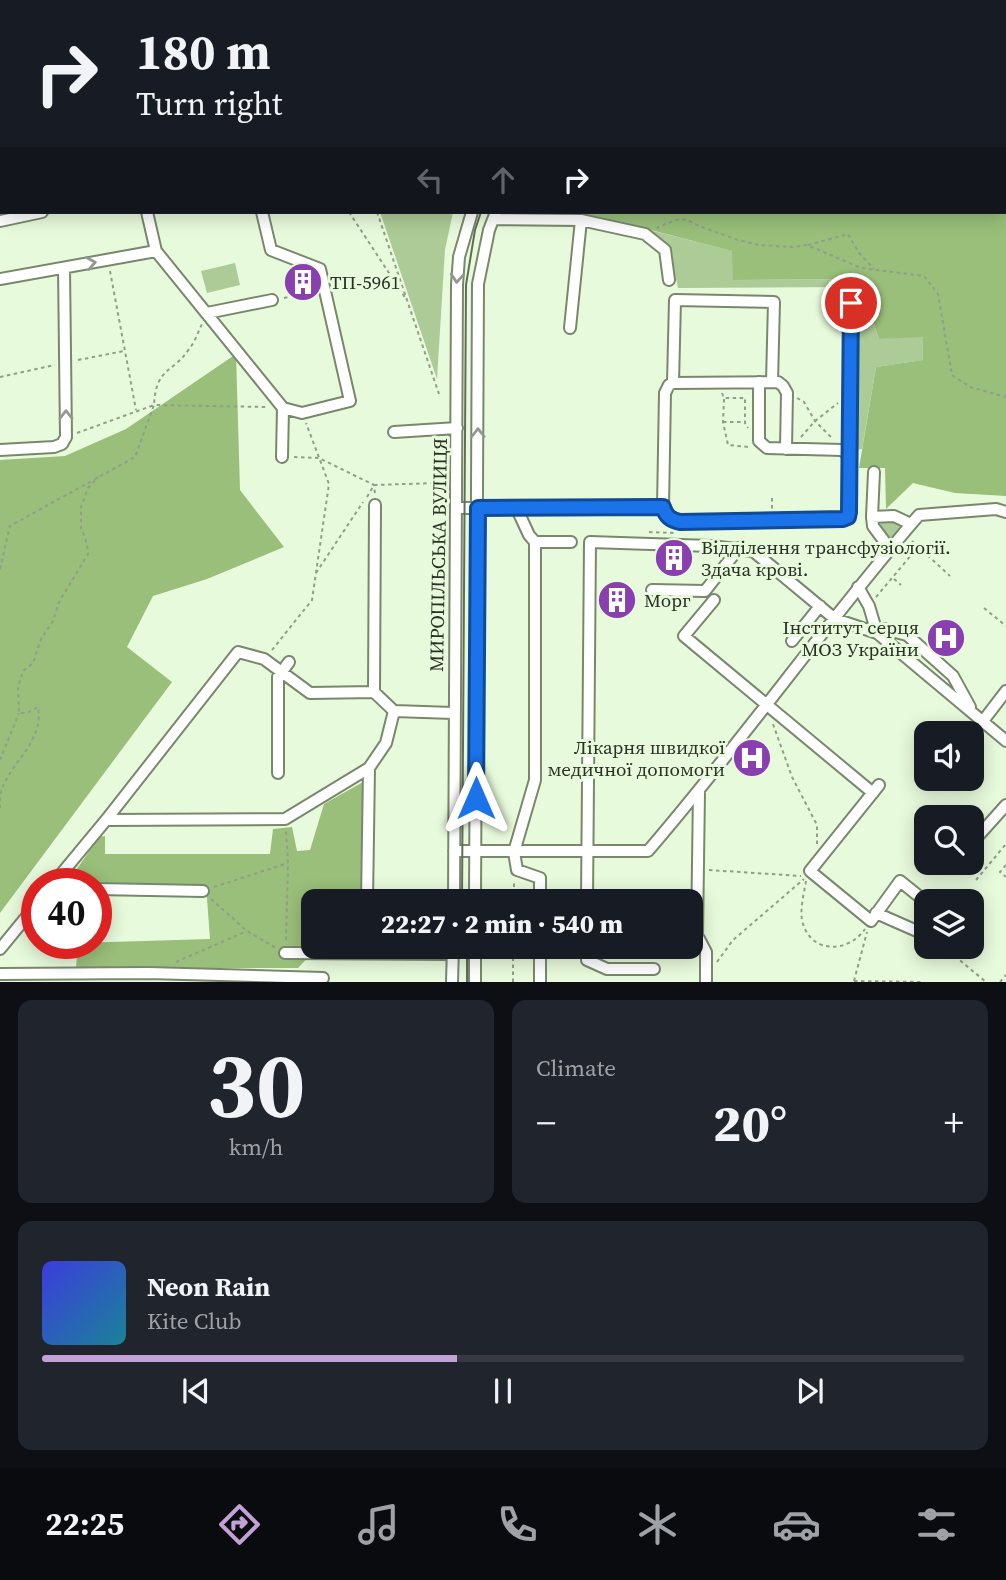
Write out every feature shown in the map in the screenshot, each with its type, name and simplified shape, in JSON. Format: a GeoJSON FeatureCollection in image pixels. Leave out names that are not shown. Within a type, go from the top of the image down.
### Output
{"type":"FeatureCollection","features":[{"type":"Feature","properties":{"kind":"street"},"geometry":{"type":"LineString","coordinates":[[0,221],[33,214]]}},
{"type":"Feature","properties":{"kind":"street"},"geometry":{"type":"LineString","coordinates":[[147,214],[152,252],[207,313],[283,408],[302,413],[350,401],[322,273],[318,266],[271,250],[262,214]]}},
{"type":"Feature","properties":{"kind":"street","name":"МИРОПІЛЬСЬКА ВУЛИЦЯ"},"geometry":{"type":"LineString","coordinates":[[454,889],[457,285],[459,257],[471,214]]}},
{"type":"Feature","properties":{"kind":"street"},"geometry":{"type":"LineString","coordinates":[[495,215],[581,220],[645,234],[665,250],[669,280]]}},
{"type":"Feature","properties":{"kind":"street","name":"МИРОПІЛЬСЬКА ВУЛИЦЯ"},"geometry":{"type":"LineString","coordinates":[[475,889],[478,284],[495,215]]}},
{"type":"Feature","properties":{"kind":"street"},"geometry":{"type":"LineString","coordinates":[[570,328],[581,220]]}},
{"type":"Feature","properties":{"kind":"street"},"geometry":{"type":"LineString","coordinates":[[0,279],[152,252]]}},
{"type":"Feature","properties":{"kind":"street"},"geometry":{"type":"LineString","coordinates":[[0,450],[54,447],[62,444],[66,437],[64,268]]}},
{"type":"Feature","properties":{"kind":"street"},"geometry":{"type":"LineString","coordinates":[[207,313],[272,300]]}},
{"type":"Feature","properties":{"kind":"street"},"geometry":{"type":"LineString","coordinates":[[674,383],[675,300],[774,302],[772,382]]}},
{"type":"Feature","properties":{"kind":"street"},"geometry":{"type":"LineString","coordinates":[[788,449],[787,393],[783,386],[772,382],[669,385],[665,393],[663,507],[672,520],[680,522],[848,517],[846,453],[851,303]]}},
{"type":"Feature","properties":{"kind":"street"},"geometry":{"type":"LineString","coordinates":[[759,382],[759,441],[767,448],[846,453]]}},
{"type":"Feature","properties":{"kind":"street"},"geometry":{"type":"LineString","coordinates":[[282,457],[283,408]]}},
{"type":"Feature","properties":{"kind":"street"},"geometry":{"type":"LineString","coordinates":[[394,432],[457,428]]}},
{"type":"Feature","properties":{"kind":"street"},"geometry":{"type":"LineString","coordinates":[[874,472],[873,526],[890,549]]}},
{"type":"Feature","properties":{"kind":"street"},"geometry":{"type":"LineString","coordinates":[[374,692],[375,505]]}},
{"type":"Feature","properties":{"kind":"street"},"geometry":{"type":"LineString","coordinates":[[516,507],[535,542],[535,780],[514,852],[517,870],[540,878],[540,889]]}},
{"type":"Feature","properties":{"kind":"street"},"geometry":{"type":"LineString","coordinates":[[456,508],[663,507]]}},
{"type":"Feature","properties":{"kind":"street"},"geometry":{"type":"LineString","coordinates":[[454,851],[648,851],[767,707],[858,587],[919,515],[996,509],[1006,512]]}},
{"type":"Feature","properties":{"kind":"street"},"geometry":{"type":"LineString","coordinates":[[872,517],[894,516],[911,524]]}},
{"type":"Feature","properties":{"kind":"street"},"geometry":{"type":"LineString","coordinates":[[535,542],[571,542]]}},
{"type":"Feature","properties":{"kind":"street"},"geometry":{"type":"LineString","coordinates":[[587,889],[590,542],[739,548],[753,551],[835,619],[907,635],[953,676],[972,713]]}},
{"type":"Feature","properties":{"kind":"street"},"geometry":{"type":"LineString","coordinates":[[652,590],[705,591],[739,548]]}},
{"type":"Feature","properties":{"kind":"street"},"geometry":{"type":"LineString","coordinates":[[858,587],[876,630],[983,721],[1006,691]]}},
{"type":"Feature","properties":{"kind":"street"},"geometry":{"type":"LineString","coordinates":[[866,602],[872,589]]}},
{"type":"Feature","properties":{"kind":"street"},"geometry":{"type":"LineString","coordinates":[[714,600],[684,636],[767,707],[828,750],[876,789],[810,871],[873,917],[914,931]]}},
{"type":"Feature","properties":{"kind":"street"},"geometry":{"type":"LineString","coordinates":[[792,641],[820,606]]}},
{"type":"Feature","properties":{"kind":"street"},"geometry":{"type":"LineString","coordinates":[[66,868],[238,652],[264,659],[310,693],[374,692],[394,711],[453,713]]}},
{"type":"Feature","properties":{"kind":"street"},"geometry":{"type":"LineString","coordinates":[[278,773],[278,677],[289,662]]}},
{"type":"Feature","properties":{"kind":"street"},"geometry":{"type":"LineString","coordinates":[[372,705],[385,702]]}},
{"type":"Feature","properties":{"kind":"street"},"geometry":{"type":"LineString","coordinates":[[106,820],[285,819],[369,768],[386,743],[394,711]]}},
{"type":"Feature","properties":{"kind":"street"},"geometry":{"type":"LineString","coordinates":[[984,722],[1006,741]]}},
{"type":"Feature","properties":{"kind":"street"},"geometry":{"type":"LineString","coordinates":[[367,889],[369,768]]}},
{"type":"Feature","properties":{"kind":"street"},"geometry":{"type":"LineString","coordinates":[[699,791],[696,935],[706,952],[706,980]]}},
{"type":"Feature","properties":{"kind":"street"},"geometry":{"type":"LineString","coordinates":[[984,830],[1006,805]]}},
{"type":"Feature","properties":{"kind":"street"},"geometry":{"type":"LineString","coordinates":[[873,917],[900,881],[914,892]]}},
{"type":"Feature","properties":{"kind":"street"},"geometry":{"type":"LineString","coordinates":[[112,889],[203,891]]}},
{"type":"Feature","properties":{"kind":"street"},"geometry":{"type":"LineString","coordinates":[[0,949],[21,923]]}},
{"type":"Feature","properties":{"kind":"street"},"geometry":{"type":"LineString","coordinates":[[285,953],[301,953]]}},
{"type":"Feature","properties":{"kind":"street"},"geometry":{"type":"LineString","coordinates":[[453,959],[453,982]]}},
{"type":"Feature","properties":{"kind":"street"},"geometry":{"type":"LineString","coordinates":[[475,959],[475,982]]}},
{"type":"Feature","properties":{"kind":"street"},"geometry":{"type":"LineString","coordinates":[[540,959],[540,982]]}},
{"type":"Feature","properties":{"kind":"street"},"geometry":{"type":"LineString","coordinates":[[587,959],[607,969],[654,969]]}},
{"type":"Feature","properties":{"kind":"street"},"geometry":{"type":"LineString","coordinates":[[0,974],[149,978],[323,978]]}},
{"type":"Feature","properties":{"kind":"path"},"geometry":{"type":"LineString","coordinates":[[350,214],[408,302]]}},
{"type":"Feature","properties":{"kind":"path"},"geometry":{"type":"LineString","coordinates":[[378,214],[439,394]]}},
{"type":"Feature","properties":{"kind":"path"},"geometry":{"type":"LineString","coordinates":[[645,234],[656,232],[659,227],[679,219],[760,245],[807,246],[848,234],[859,253],[875,270]]}},
{"type":"Feature","properties":{"kind":"path"},"geometry":{"type":"LineString","coordinates":[[807,246],[861,268],[924,276],[938,294],[952,375],[970,387],[1006,397]]}},
{"type":"Feature","properties":{"kind":"path"},"geometry":{"type":"LineString","coordinates":[[108,260],[136,411]]}},
{"type":"Feature","properties":{"kind":"path"},"geometry":{"type":"LineString","coordinates":[[272,300],[325,290]]}},
{"type":"Feature","properties":{"kind":"path"},"geometry":{"type":"LineString","coordinates":[[0,569],[10,526],[135,457],[154,405],[159,379],[188,352],[207,313]]}},
{"type":"Feature","properties":{"kind":"path"},"geometry":{"type":"LineString","coordinates":[[717,382],[724,398],[723,422],[728,445],[767,448]]}},
{"type":"Feature","properties":{"kind":"path"},"geometry":{"type":"LineString","coordinates":[[787,393],[804,402],[815,421],[846,453]]}},
{"type":"Feature","properties":{"kind":"path"},"geometry":{"type":"LineString","coordinates":[[788,449],[815,421],[849,393]]}},
{"type":"Feature","properties":{"kind":"path"},"geometry":{"type":"LineString","coordinates":[[724,398],[745,398],[745,422],[750,431]]}},
{"type":"Feature","properties":{"kind":"path"},"geometry":{"type":"LineString","coordinates":[[82,431],[154,405],[283,408]]}},
{"type":"Feature","properties":{"kind":"path"},"geometry":{"type":"LineString","coordinates":[[264,659],[312,600],[329,484],[302,413]]}},
{"type":"Feature","properties":{"kind":"path"},"geometry":{"type":"LineString","coordinates":[[723,422],[745,422]]}},
{"type":"Feature","properties":{"kind":"path"},"geometry":{"type":"LineString","coordinates":[[282,457],[319,458],[374,485]]}},
{"type":"Feature","properties":{"kind":"path"},"geometry":{"type":"LineString","coordinates":[[0,760],[19,713],[18,687],[23,671],[33,663],[41,639],[53,621],[58,602],[88,554],[81,528],[81,507],[88,488],[98,477]]}},
{"type":"Feature","properties":{"kind":"path"},"geometry":{"type":"LineString","coordinates":[[772,498],[772,503]]}},
{"type":"Feature","properties":{"kind":"path"},"geometry":{"type":"LineString","coordinates":[[903,534],[950,576]]}},
{"type":"Feature","properties":{"kind":"path"},"geometry":{"type":"LineString","coordinates":[[866,602],[893,578],[918,547]]}},
{"type":"Feature","properties":{"kind":"path"},"geometry":{"type":"LineString","coordinates":[[893,578],[901,585]]}},
{"type":"Feature","properties":{"kind":"path"},"geometry":{"type":"LineString","coordinates":[[984,608],[1006,626]]}},
{"type":"Feature","properties":{"kind":"path"},"geometry":{"type":"LineString","coordinates":[[0,808],[1,788],[36,734],[40,717],[38,707],[27,713],[19,713]]}},
{"type":"Feature","properties":{"kind":"path"},"geometry":{"type":"LineString","coordinates":[[767,707],[792,777],[817,825],[817,848]]}},
{"type":"Feature","properties":{"kind":"path"},"geometry":{"type":"LineString","coordinates":[[285,819],[288,863],[285,953],[247,931],[203,891],[288,863]]}},
{"type":"Feature","properties":{"kind":"path"},"geometry":{"type":"LineString","coordinates":[[976,880],[1006,844]]}},
{"type":"Feature","properties":{"kind":"path"},"geometry":{"type":"LineString","coordinates":[[1006,865],[1000,872],[1006,877]]}},
{"type":"Feature","properties":{"kind":"path"},"geometry":{"type":"LineString","coordinates":[[698,869],[806,877]]}},
{"type":"Feature","properties":{"kind":"path"},"geometry":{"type":"LineString","coordinates":[[514,889],[517,870]]}},
{"type":"Feature","properties":{"kind":"path"},"geometry":{"type":"LineString","coordinates":[[806,877],[802,919],[807,934],[817,944],[828,948],[859,938],[873,917]]}},
{"type":"Feature","properties":{"kind":"path"},"geometry":{"type":"LineString","coordinates":[[706,980],[733,940],[806,877]]}},
{"type":"Feature","properties":{"kind":"path"},"geometry":{"type":"LineString","coordinates":[[873,917],[854,981],[924,982]]}},
{"type":"Feature","properties":{"kind":"path"},"geometry":{"type":"LineString","coordinates":[[174,963],[247,931]]}},
{"type":"Feature","properties":{"kind":"path"},"geometry":{"type":"LineString","coordinates":[[513,959],[513,982]]}},
{"type":"Feature","properties":{"kind":"path"},"geometry":{"type":"LineString","coordinates":[[958,959],[986,982]]}},
{"type":"Feature","properties":{"kind":"path"},"geometry":{"type":"LineString","coordinates":[[1000,982],[1006,975]]}},
{"type":"Feature","properties":{"kind":"green space"},"geometry":{"type":"Polygon","coordinates":[[[381,214],[453,214],[445,250],[437,379],[381,214]]]}},
{"type":"Feature","properties":{"kind":"green space"},"geometry":{"type":"Polygon","coordinates":[[[565,214],[1006,214],[1006,496],[955,493],[913,483],[886,509],[885,468],[859,468],[876,367],[923,360],[923,337],[879,339],[859,279],[733,280],[732,251],[635,226],[565,214]]]}},
{"type":"Feature","properties":{"kind":"green space"},"geometry":{"type":"Polygon","coordinates":[[[645,229],[733,251],[733,280],[859,279],[879,339],[923,336],[924,360],[876,367],[862,449],[855,450],[858,287],[678,288],[670,251],[645,229]]]}},
{"type":"Feature","properties":{"kind":"green space"},"geometry":{"type":"Polygon","coordinates":[[[235,263],[240,285],[207,293],[201,271],[235,263]]]}},
{"type":"Feature","properties":{"kind":"green space"},"geometry":{"type":"Polygon","coordinates":[[[236,354],[240,490],[284,547],[207,579],[153,596],[127,647],[172,682],[34,868],[21,868],[21,885],[0,913],[0,460],[65,456],[126,429],[236,354]]]}},
{"type":"Feature","properties":{"kind":"green space"},"geometry":{"type":"Polygon","coordinates":[[[888,520],[899,524],[901,530],[893,541],[887,541],[880,527],[881,523],[888,520]]]}},
{"type":"Feature","properties":{"kind":"green space"},"geometry":{"type":"Polygon","coordinates":[[[363,782],[361,889],[301,889],[301,959],[307,959],[298,968],[76,968],[77,959],[112,959],[112,942],[210,939],[206,885],[112,883],[112,868],[78,868],[99,837],[105,836],[105,854],[270,854],[273,829],[292,827],[297,851],[310,850],[324,804],[363,782]]]}},
{"type":"Feature","properties":{"kind":"tram line"},"geometry":{"type":"LineString","coordinates":[[462,889],[466,285],[480,214]]}},
{"type":"Feature","properties":{"kind":"tram line"},"geometry":{"type":"LineString","coordinates":[[467,959],[467,982]]}},
{"type":"Feature","properties":{"kind":"place","name":"ТП-5961"},"geometry":{"type":"Point","coordinates":[303,282]}},
{"type":"Feature","properties":{"kind":"place","name":"Відділення трансфузіології. Здача крові."},"geometry":{"type":"Point","coordinates":[674,558]}},
{"type":"Feature","properties":{"kind":"place","name":"Морг"},"geometry":{"type":"Point","coordinates":[617,600]}},
{"type":"Feature","properties":{"kind":"place","name":"Інститут серця МОЗ України"},"geometry":{"type":"Point","coordinates":[946,638]}},
{"type":"Feature","properties":{"kind":"place","name":"Лікарня швидкої медичної допомоги"},"geometry":{"type":"Point","coordinates":[752,758]}},
{"type":"Feature","properties":{"kind":"route"},"geometry":{"type":"LineString","coordinates":[[476,798],[478,508],[663,507],[672,520],[680,522],[772,522],[848,517],[851,303]]}}]}
